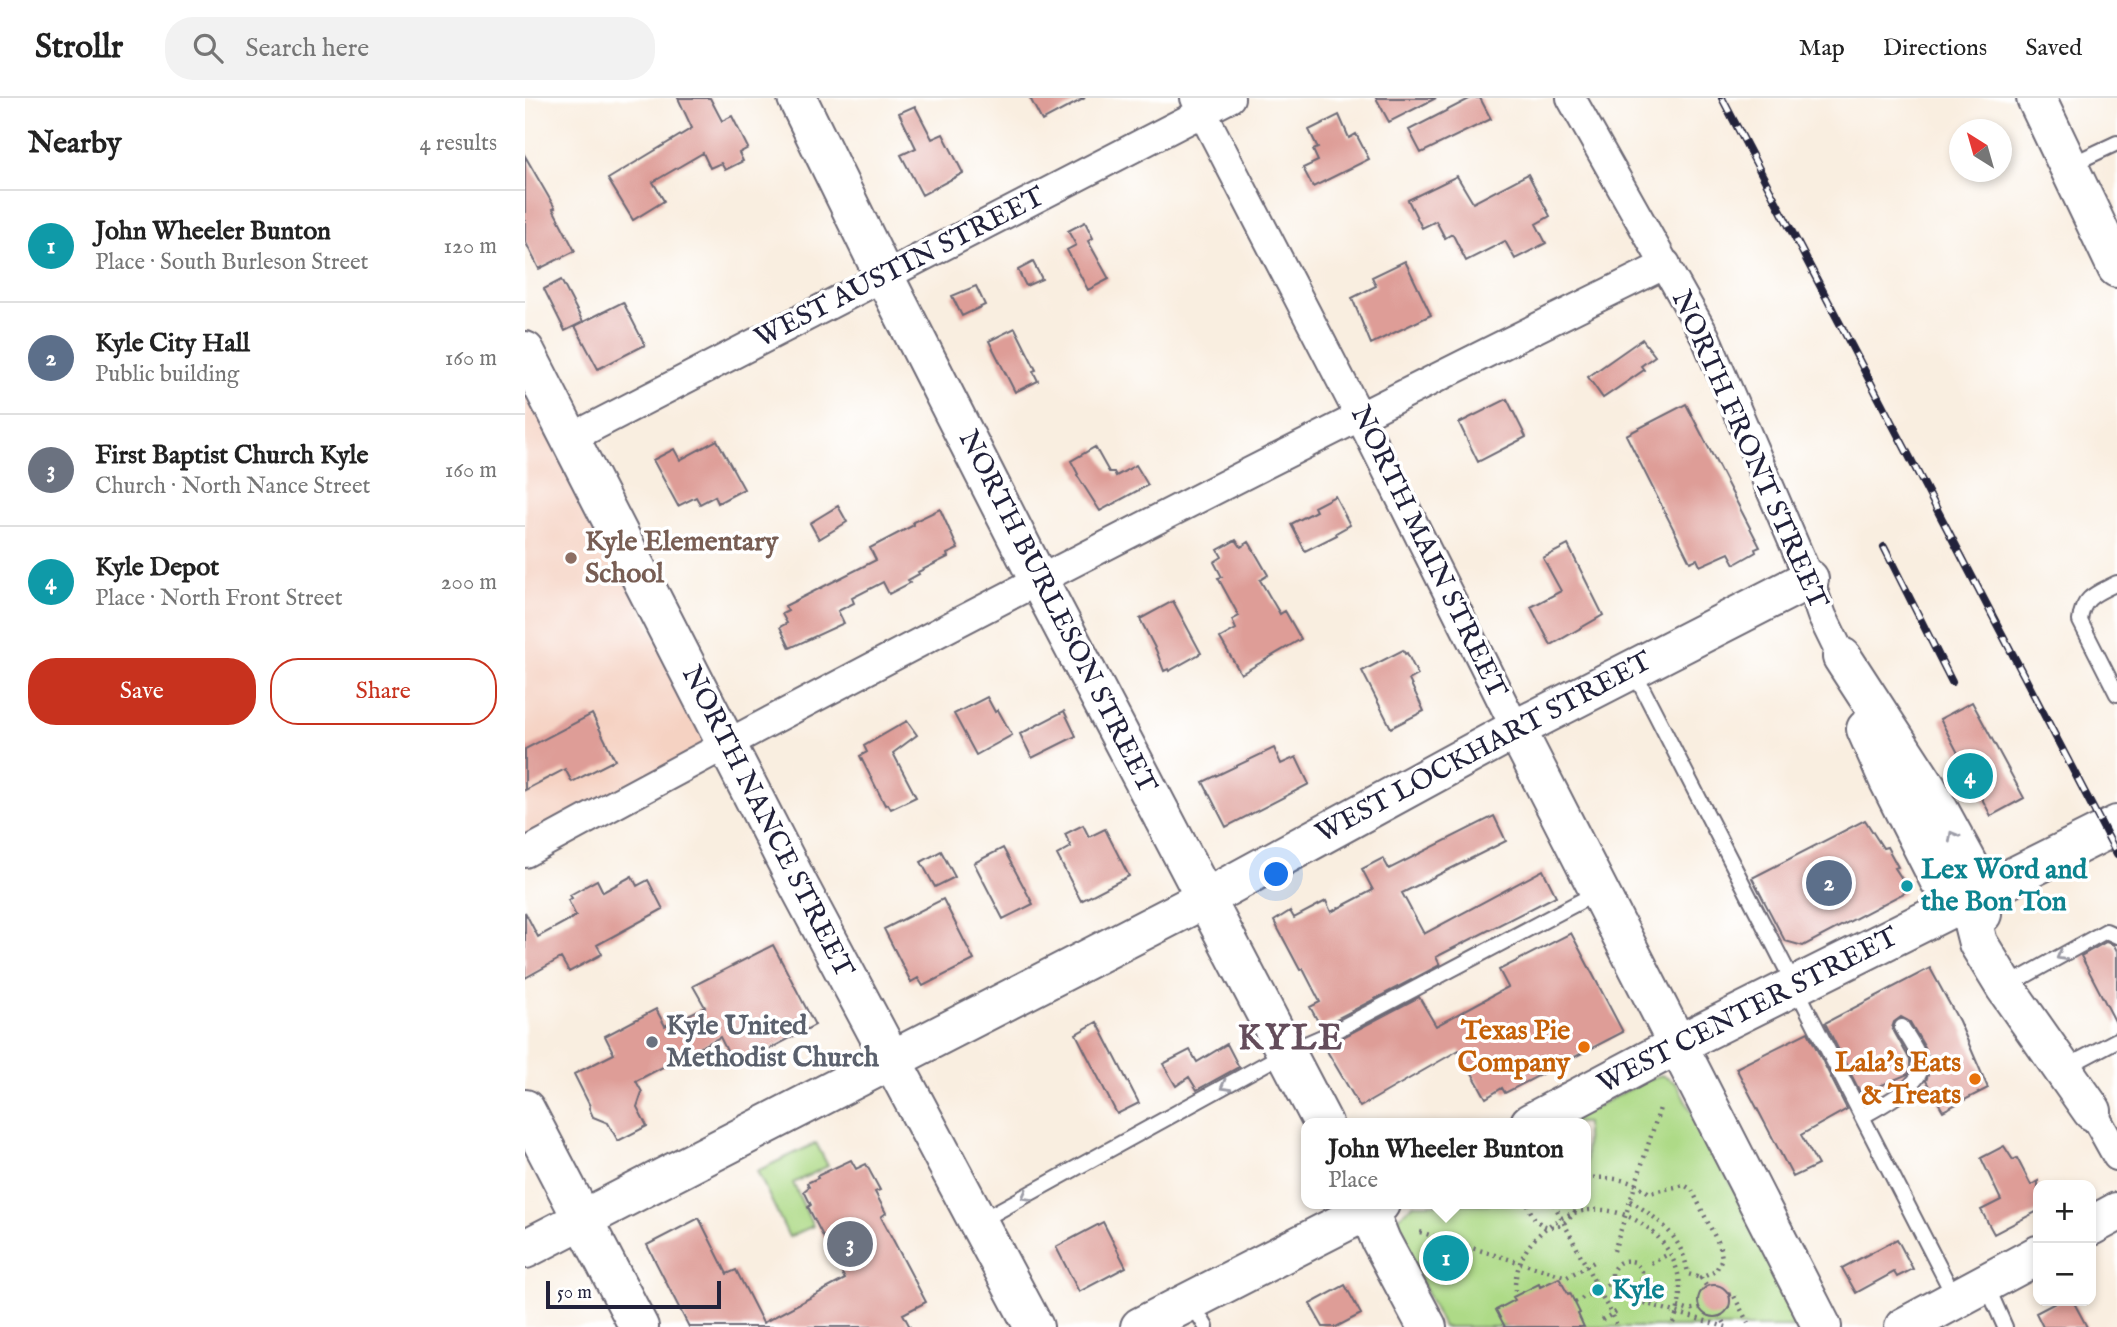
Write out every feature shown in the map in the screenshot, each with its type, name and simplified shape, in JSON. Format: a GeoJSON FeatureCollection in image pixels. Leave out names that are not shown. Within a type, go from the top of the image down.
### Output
{"type":"FeatureCollection","features":[{"type":"Feature","properties":{"kind":"street","name":"NORTH BURLESON STREET"},"geometry":{"type":"LineString","coordinates":[[797,98],[1038,579],[1320,1118]]}},
{"type":"Feature","properties":{"kind":"street","name":"WEST AUSTIN STREET"},"geometry":{"type":"LineString","coordinates":[[571,438],[884,276],[1198,105],[1230,98]]}},
{"type":"Feature","properties":{"kind":"street","name":"NORTH FRONT STREET"},"geometry":{"type":"LineString","coordinates":[[1571,98],[1705,336],[1809,579],[1822,616],[1842,657],[1865,727],[1889,781],[1939,880],[1967,900]]}},
{"type":"Feature","properties":{"kind":"street"},"geometry":{"type":"LineString","coordinates":[[2036,98],[2117,268]]}},
{"type":"Feature","properties":{"kind":"street","name":"NORTH MAIN STREET"},"geometry":{"type":"LineString","coordinates":[[1198,105],[1359,415],[1598,892],[1679,1044],[1822,1327]]}},
{"type":"Feature","properties":{"kind":"street"},"geometry":{"type":"LineString","coordinates":[[525,853],[726,743],[1038,579],[1359,415],[1666,264]]}},
{"type":"Feature","properties":{"kind":"street","name":"NORTH NANCE STREET"},"geometry":{"type":"LineString","coordinates":[[525,351],[890,1059],[1034,1327]]}},
{"type":"Feature","properties":{"kind":"street","name":"WEST LOCKHART STREET"},"geometry":{"type":"LineString","coordinates":[[525,1248],[1206,898],[1516,729],[1809,579]]}},
{"type":"Feature","properties":{"kind":"street","name":"WEST CENTER STREET"},"geometry":{"type":"LineString","coordinates":[[1539,1118],[1679,1044],[2117,825]]}},
{"type":"Feature","properties":{"kind":"street"},"geometry":{"type":"LineString","coordinates":[[1967,900],[1978,943],[2015,981],[2070,1065],[2103,1116],[2117,1156]]}},
{"type":"Feature","properties":{"kind":"street"},"geometry":{"type":"LineString","coordinates":[[2015,981],[2103,1116]]}},
{"type":"Feature","properties":{"kind":"street"},"geometry":{"type":"LineString","coordinates":[[525,1109],[639,1327]]}},
{"type":"Feature","properties":{"kind":"street"},"geometry":{"type":"LineString","coordinates":[[1140,1327],[1198,1314],[1367,1209]]}},
{"type":"Feature","properties":{"kind":"street"},"geometry":{"type":"LineString","coordinates":[[1373,1209],[1381,1241],[1427,1327]]}},
{"type":"Feature","properties":{"kind":"street"},"geometry":{"type":"LineString","coordinates":[[2096,1223],[2117,1212]]}},
{"type":"Feature","properties":{"kind":"street"},"geometry":{"type":"LineString","coordinates":[[1904,1327],[2033,1258]]}},
{"type":"Feature","properties":{"kind":"lane"},"geometry":{"type":"LineString","coordinates":[[2069,166],[2117,143]]}},
{"type":"Feature","properties":{"kind":"lane"},"geometry":{"type":"LineString","coordinates":[[2117,583],[2087,599],[2081,608],[2080,621],[2117,694]]}},
{"type":"Feature","properties":{"kind":"lane"},"geometry":{"type":"LineString","coordinates":[[1633,669],[1863,1116],[1971,1291],[2005,1327]]}},
{"type":"Feature","properties":{"kind":"lane"},"geometry":{"type":"LineString","coordinates":[[979,1222],[1285,1053],[1331,1032],[1598,892]]}},
{"type":"Feature","properties":{"kind":"lane"},"geometry":{"type":"LineString","coordinates":[[2015,981],[2106,931],[2117,936]]}},
{"type":"Feature","properties":{"kind":"lane"},"geometry":{"type":"LineString","coordinates":[[1863,1116],[1903,1090],[1920,1072],[1921,1063],[1902,1027]]}},
{"type":"Feature","properties":{"kind":"lane"},"geometry":{"type":"LineString","coordinates":[[2070,1065],[2117,1040]]}},
{"type":"Feature","properties":{"kind":"path"},"geometry":{"type":"LineString","coordinates":[[1614,1251],[1661,1105]]}},
{"type":"Feature","properties":{"kind":"path"},"geometry":{"type":"LineString","coordinates":[[1591,1178],[1636,1184],[1649,1193],[1684,1185],[1692,1189],[1720,1247],[1722,1258],[1716,1271],[1701,1278]]}},
{"type":"Feature","properties":{"kind":"path"},"geometry":{"type":"LineString","coordinates":[[1630,1202],[1661,1221],[1677,1240],[1686,1258],[1688,1274],[1701,1278],[1707,1287]]}},
{"type":"Feature","properties":{"kind":"path"},"geometry":{"type":"LineString","coordinates":[[1530,1209],[1536,1220],[1546,1226],[1565,1225],[1576,1209]]}},
{"type":"Feature","properties":{"kind":"path"},"geometry":{"type":"LineString","coordinates":[[1557,1209],[1618,1327]]}},
{"type":"Feature","properties":{"kind":"path"},"geometry":{"type":"LineString","coordinates":[[1515,1291],[1514,1283],[1527,1248],[1546,1226],[1575,1212],[1598,1209],[1627,1216],[1647,1226],[1664,1243],[1678,1281],[1677,1310],[1671,1327]]}},
{"type":"Feature","properties":{"kind":"path"},"geometry":{"type":"LineString","coordinates":[[1420,1232],[1567,1276],[1596,1261]]}},
{"type":"Feature","properties":{"kind":"path"},"geometry":{"type":"LineString","coordinates":[[1651,1263],[1669,1254]]}},
{"type":"Feature","properties":{"kind":"path"},"geometry":{"type":"LineString","coordinates":[[1619,1262],[1635,1262],[1642,1271],[1641,1283],[1632,1290],[1621,1290],[1612,1282],[1612,1272],[1619,1262]]}},
{"type":"Feature","properties":{"kind":"path"},"geometry":{"type":"LineString","coordinates":[[1575,1302],[1612,1282]]}},
{"type":"Feature","properties":{"kind":"path"},"geometry":{"type":"LineString","coordinates":[[1730,1295],[1733,1294],[1750,1327]]}},
{"type":"Feature","properties":{"kind":"path"},"geometry":{"type":"LineString","coordinates":[[1637,1301],[1677,1310],[1726,1327]]}},
{"type":"Feature","properties":{"kind":"path"},"geometry":{"type":"LineString","coordinates":[[1677,1310],[1699,1308]]}},
{"type":"Feature","properties":{"kind":"path"},"geometry":{"type":"LineString","coordinates":[[1602,1320],[1619,1310]]}},
{"type":"Feature","properties":{"kind":"path"},"geometry":{"type":"LineString","coordinates":[[1720,1315],[1726,1327]]}},
{"type":"Feature","properties":{"kind":"shaded area","name":"Kyle Elementary School"},"geometry":{"type":"Polygon","coordinates":[[[525,385],[710,743],[525,843],[525,385]]]}},
{"type":"Feature","properties":{"kind":"green space"},"geometry":{"type":"Polygon","coordinates":[[[1662,1075],[1676,1083],[1810,1327],[1443,1327],[1395,1228],[1399,1217],[1408,1209],[1591,1209],[1591,1118],[1575,1118],[1651,1078],[1662,1075]]]}},
{"type":"Feature","properties":{"kind":"green space"},"geometry":{"type":"Polygon","coordinates":[[[816,1143],[828,1166],[793,1183],[813,1226],[789,1237],[757,1171],[816,1143]]]}},
{"type":"Feature","properties":{"kind":"building"},"geometry":{"type":"Polygon","coordinates":[[[678,98],[710,98],[722,121],[732,116],[748,148],[739,153],[743,161],[725,170],[721,163],[710,168],[703,153],[653,182],[664,201],[633,220],[608,179],[692,128],[678,98]]]}},
{"type":"Feature","properties":{"kind":"building"},"geometry":{"type":"Polygon","coordinates":[[[1030,98],[1085,98],[1042,121],[1030,98]]]}},
{"type":"Feature","properties":{"kind":"building"},"geometry":{"type":"Polygon","coordinates":[[[1376,98],[1436,98],[1389,122],[1376,98]]]}},
{"type":"Feature","properties":{"kind":"building"},"geometry":{"type":"Polygon","coordinates":[[[1471,98],[1480,98],[1491,119],[1421,153],[1409,130],[1471,98]]]}},
{"type":"Feature","properties":{"kind":"building"},"geometry":{"type":"Polygon","coordinates":[[[915,106],[932,139],[943,134],[963,173],[922,195],[901,155],[916,148],[899,113],[915,106]]]}},
{"type":"Feature","properties":{"kind":"building"},"geometry":{"type":"Polygon","coordinates":[[[1339,115],[1349,138],[1356,134],[1369,159],[1313,187],[1303,168],[1318,161],[1313,150],[1318,148],[1309,130],[1339,115]]]}},
{"type":"Feature","properties":{"kind":"building"},"geometry":{"type":"Polygon","coordinates":[[[525,156],[555,208],[553,209],[575,251],[539,269],[525,241],[525,156]]]}},
{"type":"Feature","properties":{"kind":"building"},"geometry":{"type":"Polygon","coordinates":[[[1528,174],[1550,216],[1536,224],[1546,243],[1515,259],[1505,241],[1466,261],[1452,234],[1445,238],[1436,221],[1422,228],[1408,200],[1457,176],[1473,203],[1528,174]]]}},
{"type":"Feature","properties":{"kind":"building"},"geometry":{"type":"Polygon","coordinates":[[[1085,222],[1093,238],[1088,241],[1109,279],[1088,290],[1067,250],[1076,245],[1068,231],[1085,222]]]}},
{"type":"Feature","properties":{"kind":"building"},"geometry":{"type":"Polygon","coordinates":[[[1405,261],[1431,315],[1371,344],[1352,298],[1376,286],[1372,277],[1405,261]]]}},
{"type":"Feature","properties":{"kind":"building"},"geometry":{"type":"Polygon","coordinates":[[[1033,262],[1042,279],[1026,286],[1018,270],[1033,262]]]}},
{"type":"Feature","properties":{"kind":"building"},"geometry":{"type":"Polygon","coordinates":[[[561,280],[583,322],[565,331],[544,289],[561,280]]]}},
{"type":"Feature","properties":{"kind":"building"},"geometry":{"type":"Polygon","coordinates":[[[976,286],[985,305],[962,316],[952,296],[976,286]]]}},
{"type":"Feature","properties":{"kind":"building"},"geometry":{"type":"Polygon","coordinates":[[[623,302],[645,345],[598,369],[575,326],[623,302]]]}},
{"type":"Feature","properties":{"kind":"building"},"geometry":{"type":"Polygon","coordinates":[[[1015,328],[1036,370],[1033,371],[1038,381],[1015,392],[989,341],[1015,328]]]}},
{"type":"Feature","properties":{"kind":"building"},"geometry":{"type":"Polygon","coordinates":[[[1642,339],[1655,356],[1641,366],[1644,370],[1603,398],[1588,377],[1642,339]]]}},
{"type":"Feature","properties":{"kind":"building"},"geometry":{"type":"Polygon","coordinates":[[[1507,399],[1526,437],[1478,462],[1459,423],[1507,399]]]}},
{"type":"Feature","properties":{"kind":"building"},"geometry":{"type":"Polygon","coordinates":[[[1686,404],[1760,547],[1735,564],[1729,553],[1700,566],[1697,559],[1690,562],[1626,435],[1686,404]]]}},
{"type":"Feature","properties":{"kind":"building"},"geometry":{"type":"Polygon","coordinates":[[[717,440],[744,489],[718,503],[715,496],[700,504],[696,497],[678,506],[653,460],[674,449],[680,460],[717,440]]]}},
{"type":"Feature","properties":{"kind":"building"},"geometry":{"type":"Polygon","coordinates":[[[1095,447],[1109,472],[1114,472],[1116,476],[1136,465],[1148,485],[1100,511],[1071,461],[1095,447]]]}},
{"type":"Feature","properties":{"kind":"building"},"geometry":{"type":"Polygon","coordinates":[[[1335,496],[1350,525],[1336,533],[1337,535],[1305,551],[1291,524],[1316,511],[1314,507],[1335,496]]]}},
{"type":"Feature","properties":{"kind":"building"},"geometry":{"type":"Polygon","coordinates":[[[838,506],[847,522],[819,539],[810,523],[838,506]]]}},
{"type":"Feature","properties":{"kind":"building"},"geometry":{"type":"Polygon","coordinates":[[[940,509],[958,549],[918,572],[919,574],[908,580],[910,583],[889,594],[883,582],[852,598],[854,603],[838,611],[844,623],[790,648],[780,627],[787,623],[782,614],[788,611],[785,606],[876,560],[870,548],[940,509]]]}},
{"type":"Feature","properties":{"kind":"building"},"geometry":{"type":"Polygon","coordinates":[[[1236,540],[1241,547],[1249,542],[1268,575],[1260,580],[1280,614],[1285,611],[1301,639],[1241,674],[1220,638],[1236,629],[1232,620],[1239,616],[1218,578],[1222,577],[1214,562],[1222,557],[1218,550],[1236,540]]]}},
{"type":"Feature","properties":{"kind":"building"},"geometry":{"type":"Polygon","coordinates":[[[1568,545],[1603,615],[1551,645],[1531,607],[1561,591],[1543,558],[1568,545]]]}},
{"type":"Feature","properties":{"kind":"building"},"geometry":{"type":"Polygon","coordinates":[[[1173,601],[1201,653],[1169,671],[1164,671],[1140,619],[1173,601]]]}},
{"type":"Feature","properties":{"kind":"building"},"geometry":{"type":"Polygon","coordinates":[[[1403,650],[1418,675],[1409,680],[1424,711],[1391,728],[1362,671],[1403,650]]]}},
{"type":"Feature","properties":{"kind":"building"},"geometry":{"type":"Polygon","coordinates":[[[987,697],[1012,735],[976,755],[954,714],[987,697]]]}},
{"type":"Feature","properties":{"kind":"building"},"geometry":{"type":"Polygon","coordinates":[[[1972,702],[2024,798],[1991,816],[1940,719],[1972,702]]]}},
{"type":"Feature","properties":{"kind":"building"},"geometry":{"type":"Polygon","coordinates":[[[1064,711],[1076,736],[1032,758],[1020,734],[1064,711]]]}},
{"type":"Feature","properties":{"kind":"building"},"geometry":{"type":"Polygon","coordinates":[[[592,714],[615,760],[572,782],[565,769],[525,790],[525,749],[592,714]]]}},
{"type":"Feature","properties":{"kind":"building"},"geometry":{"type":"Polygon","coordinates":[[[907,721],[917,735],[893,753],[916,797],[891,809],[888,804],[885,805],[860,756],[867,752],[864,746],[907,721]]]}},
{"type":"Feature","properties":{"kind":"building"},"geometry":{"type":"Polygon","coordinates":[[[1274,748],[1281,764],[1296,757],[1309,784],[1226,827],[1203,782],[1274,748]]]}},
{"type":"Feature","properties":{"kind":"building"},"geometry":{"type":"Polygon","coordinates":[[[1494,816],[1506,841],[1402,893],[1424,934],[1543,870],[1556,896],[1436,957],[1440,965],[1321,1027],[1310,1007],[1320,1002],[1274,921],[1290,911],[1294,918],[1326,901],[1331,912],[1373,890],[1362,869],[1383,858],[1389,869],[1494,816]]]}},
{"type":"Feature","properties":{"kind":"building"},"geometry":{"type":"Polygon","coordinates":[[[1865,820],[1883,848],[1887,847],[1898,867],[1895,868],[1904,882],[1901,889],[1904,893],[1803,946],[1785,941],[1752,878],[1865,820]]]}},
{"type":"Feature","properties":{"kind":"building"},"geometry":{"type":"Polygon","coordinates":[[[1083,825],[1089,837],[1105,829],[1129,876],[1081,901],[1057,855],[1071,847],[1065,834],[1083,825]]]}},
{"type":"Feature","properties":{"kind":"building"},"geometry":{"type":"Polygon","coordinates":[[[1003,848],[1033,904],[1003,919],[974,863],[1003,848]]]}},
{"type":"Feature","properties":{"kind":"building"},"geometry":{"type":"Polygon","coordinates":[[[941,851],[955,877],[935,887],[921,862],[941,851]]]}},
{"type":"Feature","properties":{"kind":"building"},"geometry":{"type":"Polygon","coordinates":[[[632,876],[637,886],[648,880],[663,909],[597,945],[602,954],[569,972],[561,958],[525,978],[525,912],[538,937],[576,916],[568,900],[572,898],[570,895],[597,880],[603,892],[632,876]]]}},
{"type":"Feature","properties":{"kind":"building"},"geometry":{"type":"Polygon","coordinates":[[[943,899],[974,960],[923,986],[918,978],[911,982],[884,929],[943,899]]]}},
{"type":"Feature","properties":{"kind":"building"},"geometry":{"type":"Polygon","coordinates":[[[1571,933],[1623,1032],[1505,1093],[1502,1088],[1486,1098],[1459,1050],[1360,1107],[1327,1051],[1332,1048],[1330,1044],[1419,997],[1436,1026],[1508,987],[1499,970],[1571,933]]]}},
{"type":"Feature","properties":{"kind":"building"},"geometry":{"type":"Polygon","coordinates":[[[2106,942],[2114,945],[2117,951],[2117,1025],[2081,956],[2106,942]]]}},
{"type":"Feature","properties":{"kind":"building","name":"Kyle United Methodist Church"},"geometry":{"type":"Polygon","coordinates":[[[773,945],[815,1025],[735,1067],[720,1037],[636,1081],[642,1092],[637,1107],[647,1126],[618,1141],[608,1123],[593,1117],[574,1074],[614,1054],[605,1036],[656,1009],[665,1026],[705,1007],[693,986],[773,945]]]}},
{"type":"Feature","properties":{"kind":"building"},"geometry":{"type":"Polygon","coordinates":[[[1930,968],[1959,1021],[1988,1088],[1943,1111],[1926,1081],[1931,1066],[1925,1048],[1910,1022],[1901,1017],[1894,1022],[1892,1028],[1910,1060],[1908,1074],[1861,1094],[1825,1023],[1930,968]]]}},
{"type":"Feature","properties":{"kind":"building"},"geometry":{"type":"Polygon","coordinates":[[[1097,1022],[1139,1103],[1117,1114],[1076,1034],[1097,1022]]]}},
{"type":"Feature","properties":{"kind":"building"},"geometry":{"type":"Polygon","coordinates":[[[1808,1032],[1847,1109],[1801,1135],[1818,1165],[1793,1177],[1736,1068],[1808,1032]]]}},
{"type":"Feature","properties":{"kind":"building"},"geometry":{"type":"Polygon","coordinates":[[[1227,1044],[1239,1067],[1197,1090],[1189,1077],[1176,1086],[1163,1064],[1190,1050],[1197,1062],[1227,1044]]]}},
{"type":"Feature","properties":{"kind":"building"},"geometry":{"type":"Polygon","coordinates":[[[2004,1146],[2013,1160],[2017,1158],[2031,1185],[2033,1184],[2033,1214],[1994,1234],[1981,1210],[2001,1200],[1981,1158],[2004,1146]]]}},
{"type":"Feature","properties":{"kind":"building"},"geometry":{"type":"Polygon","coordinates":[[[851,1160],[856,1169],[866,1164],[880,1190],[875,1192],[886,1213],[881,1217],[926,1302],[903,1314],[910,1327],[689,1327],[647,1245],[699,1218],[727,1274],[736,1270],[763,1323],[845,1279],[808,1207],[811,1205],[804,1191],[809,1187],[807,1183],[818,1178],[817,1176],[851,1160]]]}},
{"type":"Feature","properties":{"kind":"building"},"geometry":{"type":"Polygon","coordinates":[[[1103,1222],[1126,1267],[1079,1292],[1056,1247],[1103,1222]]]}},
{"type":"Feature","properties":{"kind":"building"},"geometry":{"type":"Polygon","coordinates":[[[1897,1239],[1913,1269],[1897,1277],[1894,1272],[1856,1293],[1842,1268],[1897,1239]]]}},
{"type":"Feature","properties":{"kind":"building"},"geometry":{"type":"Polygon","coordinates":[[[1559,1278],[1568,1294],[1570,1293],[1584,1327],[1505,1327],[1496,1310],[1515,1300],[1513,1297],[1559,1278]]]}},
{"type":"Feature","properties":{"kind":"building"},"geometry":{"type":"Polygon","coordinates":[[[1345,1285],[1361,1314],[1336,1327],[1323,1327],[1310,1304],[1345,1285]]]}},
{"type":"Feature","properties":{"kind":"building"},"geometry":{"type":"Polygon","coordinates":[[[1714,1285],[1726,1289],[1730,1301],[1726,1313],[1714,1317],[1702,1313],[1698,1301],[1702,1289],[1714,1285]]]}},
{"type":"Feature","properties":{"kind":"building"},"geometry":{"type":"Polygon","coordinates":[[[2049,1306],[2076,1306],[2087,1327],[2043,1327],[2036,1313],[2049,1306]]]}},
{"type":"Feature","properties":{"kind":"railway"},"geometry":{"type":"LineString","coordinates":[[1722,98],[2117,854]]}},
{"type":"Feature","properties":{"kind":"railway"},"geometry":{"type":"LineString","coordinates":[[1884,547],[1952,682]]}},
{"type":"Feature","properties":{"kind":"place","name":"Kyle Elementary School"},"geometry":{"type":"Point","coordinates":[571,558]}},
{"type":"Feature","properties":{"kind":"place","name":"Kyle Depot"},"geometry":{"type":"Point","coordinates":[1970,776]}},
{"type":"Feature","properties":{"kind":"place","name":"Kyle City Hall"},"geometry":{"type":"Point","coordinates":[1829,883]}},
{"type":"Feature","properties":{"kind":"place","name":"Lex Word and the Bon Ton"},"geometry":{"type":"Point","coordinates":[1907,886]}},
{"type":"Feature","properties":{"kind":"place","name":"Kyle United Methodist Church"},"geometry":{"type":"Point","coordinates":[652,1042]}},
{"type":"Feature","properties":{"kind":"place","name":"Texas Pie Company"},"geometry":{"type":"Point","coordinates":[1584,1047]}},
{"type":"Feature","properties":{"kind":"place","name":"Lala's Eats & Treats"},"geometry":{"type":"Point","coordinates":[1975,1079]}},
{"type":"Feature","properties":{"kind":"place","name":"First Baptist Church Kyle"},"geometry":{"type":"Point","coordinates":[850,1244]}},
{"type":"Feature","properties":{"kind":"place","name":"John Wheeler Bunton"},"geometry":{"type":"Point","coordinates":[1446,1258]}},
{"type":"Feature","properties":{"kind":"place","name":"Kyle"},"geometry":{"type":"Point","coordinates":[1598,1290]}},
{"type":"Feature","properties":{"kind":"district","name":"KYLE"},"geometry":{"type":"Point","coordinates":[1291,1039]}}]}
